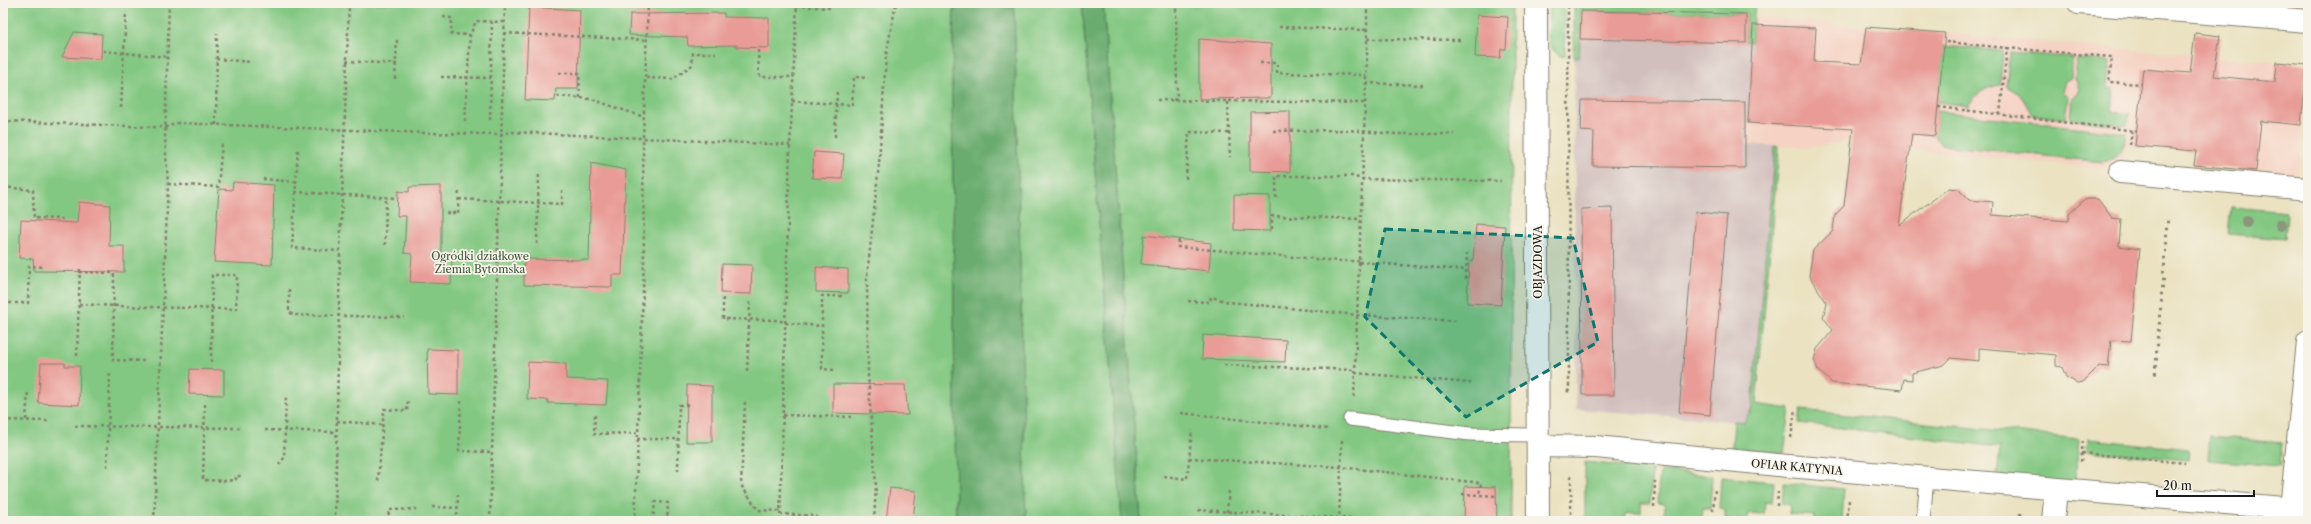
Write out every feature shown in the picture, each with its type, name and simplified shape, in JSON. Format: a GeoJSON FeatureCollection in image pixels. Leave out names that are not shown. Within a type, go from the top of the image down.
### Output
{"type":"FeatureCollection","features":[{"type":"Feature","properties":{"kind":"street","name":"OBJAZDOWA"},"geometry":{"type":"LineString","coordinates":[[1536,3],[1538,521]]}},
{"type":"Feature","properties":{"kind":"street"},"geometry":{"type":"LineString","coordinates":[[2079,3],[2153,6],[2308,21]]}},
{"type":"Feature","properties":{"kind":"street"},"geometry":{"type":"LineString","coordinates":[[2120,172],[2308,189]]}},
{"type":"Feature","properties":{"kind":"street"},"geometry":{"type":"LineString","coordinates":[[2299,510],[2308,342]]}},
{"type":"Feature","properties":{"kind":"street","name":"OFIAR KATYNIA"},"geometry":{"type":"LineString","coordinates":[[1538,440],[1927,479],[2299,510]]}},
{"type":"Feature","properties":{"kind":"street"},"geometry":{"type":"LineString","coordinates":[[2053,521],[2056,490]]}},
{"type":"Feature","properties":{"kind":"lane"},"geometry":{"type":"LineString","coordinates":[[1350,419],[1470,434],[1538,440]]}},
{"type":"Feature","properties":{"kind":"lane"},"geometry":{"type":"LineString","coordinates":[[1923,521],[1927,479]]}},
{"type":"Feature","properties":{"kind":"path"},"geometry":{"type":"LineString","coordinates":[[154,521],[168,184],[166,127],[169,3]]}},
{"type":"Feature","properties":{"kind":"path"},"geometry":{"type":"LineString","coordinates":[[335,521],[340,251],[349,3]]}},
{"type":"Feature","properties":{"kind":"path"},"geometry":{"type":"LineString","coordinates":[[490,521],[505,3]]}},
{"type":"Feature","properties":{"kind":"path"},"geometry":{"type":"LineString","coordinates":[[635,521],[644,261],[643,138],[648,3]]}},
{"type":"Feature","properties":{"kind":"path"},"geometry":{"type":"LineString","coordinates":[[780,521],[790,145],[797,5],[831,8],[832,3]]}},
{"type":"Feature","properties":{"kind":"path"},"geometry":{"type":"LineString","coordinates":[[874,521],[876,486],[867,362],[867,277],[879,164],[886,56],[896,3]]}},
{"type":"Feature","properties":{"kind":"path"},"geometry":{"type":"LineString","coordinates":[[1174,101],[1176,94],[1176,3]]}},
{"type":"Feature","properties":{"kind":"path"},"geometry":{"type":"LineString","coordinates":[[1339,521],[1341,443],[1350,419],[1354,402],[1356,371],[1361,179],[1366,83],[1367,3]]}},
{"type":"Feature","properties":{"kind":"path"},"geometry":{"type":"LineString","coordinates":[[121,108],[126,12]]}},
{"type":"Feature","properties":{"kind":"path"},"geometry":{"type":"LineString","coordinates":[[443,17],[452,18],[451,34],[470,35]]}},
{"type":"Feature","properties":{"kind":"path"},"geometry":{"type":"LineString","coordinates":[[465,121],[470,35],[476,21],[504,22]]}},
{"type":"Feature","properties":{"kind":"path"},"geometry":{"type":"LineString","coordinates":[[490,120],[492,22]]}},
{"type":"Feature","properties":{"kind":"path"},"geometry":{"type":"LineString","coordinates":[[1279,27],[1367,30]]}},
{"type":"Feature","properties":{"kind":"path"},"geometry":{"type":"LineString","coordinates":[[216,125],[217,33]]}},
{"type":"Feature","properties":{"kind":"path"},"geometry":{"type":"LineString","coordinates":[[504,33],[647,40]]}},
{"type":"Feature","properties":{"kind":"path"},"geometry":{"type":"LineString","coordinates":[[395,79],[397,64],[397,38]]}},
{"type":"Feature","properties":{"kind":"path"},"geometry":{"type":"LineString","coordinates":[[1367,39],[1461,40]]}},
{"type":"Feature","properties":{"kind":"path"},"geometry":{"type":"LineString","coordinates":[[1946,42],[2112,58],[2109,82],[2141,84]]}},
{"type":"Feature","properties":{"kind":"path"},"geometry":{"type":"LineString","coordinates":[[2000,114],[2007,48]]}},
{"type":"Feature","properties":{"kind":"path"},"geometry":{"type":"LineString","coordinates":[[758,50],[759,75],[762,77],[794,77]]}},
{"type":"Feature","properties":{"kind":"path"},"geometry":{"type":"LineString","coordinates":[[103,51],[168,57]]}},
{"type":"Feature","properties":{"kind":"path"},"geometry":{"type":"LineString","coordinates":[[646,78],[673,79],[692,65],[693,53],[716,53]]}},
{"type":"Feature","properties":{"kind":"path"},"geometry":{"type":"LineString","coordinates":[[216,59],[252,62]]}},
{"type":"Feature","properties":{"kind":"path"},"geometry":{"type":"LineString","coordinates":[[346,61],[397,64]]}},
{"type":"Feature","properties":{"kind":"path"},"geometry":{"type":"LineString","coordinates":[[1260,63],[1277,63],[1277,73],[1366,75]]}},
{"type":"Feature","properties":{"kind":"path"},"geometry":{"type":"LineString","coordinates":[[559,72],[579,73],[580,98]]}},
{"type":"Feature","properties":{"kind":"path"},"geometry":{"type":"LineString","coordinates":[[441,77],[491,78]]}},
{"type":"Feature","properties":{"kind":"path"},"geometry":{"type":"LineString","coordinates":[[792,101],[852,105],[854,77],[868,78]]}},
{"type":"Feature","properties":{"kind":"path"},"geometry":{"type":"LineString","coordinates":[[1366,83],[1423,85]]}},
{"type":"Feature","properties":{"kind":"path"},"geometry":{"type":"LineString","coordinates":[[835,137],[837,88]]}},
{"type":"Feature","properties":{"kind":"path"},"geometry":{"type":"LineString","coordinates":[[557,96],[591,99],[644,117]]}},
{"type":"Feature","properties":{"kind":"path"},"geometry":{"type":"LineString","coordinates":[[1157,100],[1365,103]]}},
{"type":"Feature","properties":{"kind":"path"},"geometry":{"type":"LineString","coordinates":[[1228,102],[1230,156]]}},
{"type":"Feature","properties":{"kind":"path"},"geometry":{"type":"LineString","coordinates":[[1938,107],[2136,131]]}},
{"type":"Feature","properties":{"kind":"path"},"geometry":{"type":"LineString","coordinates":[[3,121],[166,127],[178,123],[345,130],[501,134],[512,132],[790,145]]}},
{"type":"Feature","properties":{"kind":"path"},"geometry":{"type":"LineString","coordinates":[[1273,131],[1349,130],[1363,132],[1454,134]]}},
{"type":"Feature","properties":{"kind":"path"},"geometry":{"type":"LineString","coordinates":[[2130,145],[2132,130]]}},
{"type":"Feature","properties":{"kind":"path"},"geometry":{"type":"LineString","coordinates":[[1186,179],[1189,132],[1229,133]]}},
{"type":"Feature","properties":{"kind":"path"},"geometry":{"type":"LineString","coordinates":[[168,184],[218,187],[222,143]]}},
{"type":"Feature","properties":{"kind":"path"},"geometry":{"type":"LineString","coordinates":[[298,150],[292,248],[340,251]]}},
{"type":"Feature","properties":{"kind":"path"},"geometry":{"type":"LineString","coordinates":[[537,244],[539,172]]}},
{"type":"Feature","properties":{"kind":"path"},"geometry":{"type":"LineString","coordinates":[[1276,198],[1276,176],[1353,176],[1361,179],[1502,181]]}},
{"type":"Feature","properties":{"kind":"path"},"geometry":{"type":"LineString","coordinates":[[263,179],[295,182]]}},
{"type":"Feature","properties":{"kind":"path"},"geometry":{"type":"LineString","coordinates":[[459,200],[562,204],[562,187]]}},
{"type":"Feature","properties":{"kind":"path"},"geometry":{"type":"LineString","coordinates":[[3,188],[34,190],[34,218],[65,219]]}},
{"type":"Feature","properties":{"kind":"path"},"geometry":{"type":"LineString","coordinates":[[446,213],[458,213],[459,188]]}},
{"type":"Feature","properties":{"kind":"path"},"geometry":{"type":"LineString","coordinates":[[295,192],[397,198]]}},
{"type":"Feature","properties":{"kind":"path"},"geometry":{"type":"LineString","coordinates":[[385,245],[386,197]]}},
{"type":"Feature","properties":{"kind":"path"},"geometry":{"type":"LineString","coordinates":[[1272,229],[1272,216],[1360,219]]}},
{"type":"Feature","properties":{"kind":"path"},"geometry":{"type":"LineString","coordinates":[[2166,222],[2172,222]]}},
{"type":"Feature","properties":{"kind":"path"},"geometry":{"type":"LineString","coordinates":[[2166,229],[2171,229]]}},
{"type":"Feature","properties":{"kind":"path"},"geometry":{"type":"LineString","coordinates":[[2165,236],[2171,236]]}},
{"type":"Feature","properties":{"kind":"path"},"geometry":{"type":"LineString","coordinates":[[1179,240],[1178,247],[1466,270]]}},
{"type":"Feature","properties":{"kind":"path"},"geometry":{"type":"LineString","coordinates":[[2164,243],[2170,244]]}},
{"type":"Feature","properties":{"kind":"path"},"geometry":{"type":"LineString","coordinates":[[2164,251],[2169,251]]}},
{"type":"Feature","properties":{"kind":"path"},"geometry":{"type":"LineString","coordinates":[[1466,279],[1467,253]]}},
{"type":"Feature","properties":{"kind":"path"},"geometry":{"type":"LineString","coordinates":[[2163,258],[2169,258]]}},
{"type":"Feature","properties":{"kind":"path"},"geometry":{"type":"LineString","coordinates":[[2163,265],[2168,265]]}},
{"type":"Feature","properties":{"kind":"path"},"geometry":{"type":"LineString","coordinates":[[3,302],[28,303],[29,266],[44,267]]}},
{"type":"Feature","properties":{"kind":"path"},"geometry":{"type":"LineString","coordinates":[[77,356],[80,266]]}},
{"type":"Feature","properties":{"kind":"path"},"geometry":{"type":"LineString","coordinates":[[79,272],[114,273],[113,360],[144,361]]}},
{"type":"Feature","properties":{"kind":"path"},"geometry":{"type":"LineString","coordinates":[[2162,272],[2168,273]]}},
{"type":"Feature","properties":{"kind":"path"},"geometry":{"type":"LineString","coordinates":[[79,304],[114,306],[212,309],[236,309],[237,275],[212,275],[212,309],[211,365]]}},
{"type":"Feature","properties":{"kind":"path"},"geometry":{"type":"LineString","coordinates":[[2162,280],[2167,280]]}},
{"type":"Feature","properties":{"kind":"path"},"geometry":{"type":"LineString","coordinates":[[2161,287],[2166,287]]}},
{"type":"Feature","properties":{"kind":"path"},"geometry":{"type":"LineString","coordinates":[[289,289],[288,310],[291,314],[328,317],[339,315],[404,317]]}},
{"type":"Feature","properties":{"kind":"path"},"geometry":{"type":"LineString","coordinates":[[2160,294],[2166,294]]}},
{"type":"Feature","properties":{"kind":"path"},"geometry":{"type":"LineString","coordinates":[[834,370],[822,369],[822,296],[845,296]]}},
{"type":"Feature","properties":{"kind":"path"},"geometry":{"type":"LineString","coordinates":[[1188,301],[1210,302],[1210,297],[1229,302],[1357,315],[1458,321]]}},
{"type":"Feature","properties":{"kind":"path"},"geometry":{"type":"LineString","coordinates":[[723,298],[723,319],[778,320],[786,323],[822,326]]}},
{"type":"Feature","properties":{"kind":"path"},"geometry":{"type":"LineString","coordinates":[[747,371],[750,300]]}},
{"type":"Feature","properties":{"kind":"path"},"geometry":{"type":"LineString","coordinates":[[2160,302],[2165,302]]}},
{"type":"Feature","properties":{"kind":"path"},"geometry":{"type":"LineString","coordinates":[[2159,308],[2164,309]]}},
{"type":"Feature","properties":{"kind":"path"},"geometry":{"type":"LineString","coordinates":[[2158,316],[2164,316]]}},
{"type":"Feature","properties":{"kind":"path"},"geometry":{"type":"LineString","coordinates":[[2158,323],[2163,324]]}},
{"type":"Feature","properties":{"kind":"path"},"geometry":{"type":"LineString","coordinates":[[2157,330],[2162,331]]}},
{"type":"Feature","properties":{"kind":"path"},"geometry":{"type":"LineString","coordinates":[[2156,337],[2162,338]]}},
{"type":"Feature","properties":{"kind":"path"},"geometry":{"type":"LineString","coordinates":[[2156,344],[2162,345]]}},
{"type":"Feature","properties":{"kind":"path"},"geometry":{"type":"LineString","coordinates":[[2156,352],[2161,352]]}},
{"type":"Feature","properties":{"kind":"path"},"geometry":{"type":"LineString","coordinates":[[2155,359],[2160,360]]}},
{"type":"Feature","properties":{"kind":"path"},"geometry":{"type":"LineString","coordinates":[[1224,365],[1356,371],[1471,383]]}},
{"type":"Feature","properties":{"kind":"path"},"geometry":{"type":"LineString","coordinates":[[2154,366],[2160,367]]}},
{"type":"Feature","properties":{"kind":"path"},"geometry":{"type":"LineString","coordinates":[[107,467],[110,371]]}},
{"type":"Feature","properties":{"kind":"path"},"geometry":{"type":"LineString","coordinates":[[2154,373],[2159,374]]}},
{"type":"Feature","properties":{"kind":"path"},"geometry":{"type":"LineString","coordinates":[[26,420],[28,390]]}},
{"type":"Feature","properties":{"kind":"path"},"geometry":{"type":"LineString","coordinates":[[279,465],[284,458],[286,395]]}},
{"type":"Feature","properties":{"kind":"path"},"geometry":{"type":"LineString","coordinates":[[378,481],[384,409],[407,411],[408,399]]}},
{"type":"Feature","properties":{"kind":"path"},"geometry":{"type":"LineString","coordinates":[[461,401],[459,451],[492,452]]}},
{"type":"Feature","properties":{"kind":"path"},"geometry":{"type":"LineString","coordinates":[[744,402],[741,484],[758,510],[816,516],[820,521]]}},
{"type":"Feature","properties":{"kind":"path"},"geometry":{"type":"LineString","coordinates":[[205,404],[203,480],[228,481],[236,479],[236,476],[241,476]]}},
{"type":"Feature","properties":{"kind":"path"},"geometry":{"type":"LineString","coordinates":[[678,471],[679,406],[690,405]]}},
{"type":"Feature","properties":{"kind":"path"},"geometry":{"type":"LineString","coordinates":[[1181,414],[1334,429],[1344,434]]}},
{"type":"Feature","properties":{"kind":"path"},"geometry":{"type":"LineString","coordinates":[[595,415],[594,434],[637,433]]}},
{"type":"Feature","properties":{"kind":"path"},"geometry":{"type":"LineString","coordinates":[[783,415],[851,417]]}},
{"type":"Feature","properties":{"kind":"path"},"geometry":{"type":"LineString","coordinates":[[3,420],[49,421]]}},
{"type":"Feature","properties":{"kind":"path"},"geometry":{"type":"LineString","coordinates":[[337,421],[383,425]]}},
{"type":"Feature","properties":{"kind":"path"},"geometry":{"type":"LineString","coordinates":[[75,426],[240,428]]}},
{"type":"Feature","properties":{"kind":"path"},"geometry":{"type":"LineString","coordinates":[[265,430],[337,432]]}},
{"type":"Feature","properties":{"kind":"path"},"geometry":{"type":"LineString","coordinates":[[1164,476],[1187,479],[1192,430]]}},
{"type":"Feature","properties":{"kind":"path"},"geometry":{"type":"LineString","coordinates":[[637,439],[678,439]]}},
{"type":"Feature","properties":{"kind":"path"},"geometry":{"type":"LineString","coordinates":[[2082,453],[2185,463]]}},
{"type":"Feature","properties":{"kind":"path"},"geometry":{"type":"LineString","coordinates":[[1189,458],[1340,467],[1481,483],[1479,495]]}},
{"type":"Feature","properties":{"kind":"path"},"geometry":{"type":"LineString","coordinates":[[1654,507],[1655,479]]}},
{"type":"Feature","properties":{"kind":"path"},"geometry":{"type":"LineString","coordinates":[[1713,511],[1715,484]]}},
{"type":"Feature","properties":{"kind":"path"},"geometry":{"type":"LineString","coordinates":[[1227,512],[1228,490]]}},
{"type":"Feature","properties":{"kind":"path"},"geometry":{"type":"LineString","coordinates":[[457,521],[458,494]]}},
{"type":"Feature","properties":{"kind":"path"},"geometry":{"type":"LineString","coordinates":[[1462,494],[1498,496]]}},
{"type":"Feature","properties":{"kind":"path"},"geometry":{"type":"LineString","coordinates":[[1847,521],[1849,499]]}},
{"type":"Feature","properties":{"kind":"path"},"geometry":{"type":"LineString","coordinates":[[653,521],[655,502],[668,503],[667,521]]}},
{"type":"Feature","properties":{"kind":"path"},"geometry":{"type":"LineString","coordinates":[[432,507],[458,508]]}},
{"type":"Feature","properties":{"kind":"path"},"geometry":{"type":"LineString","coordinates":[[388,521],[389,510],[417,509]]}},
{"type":"Feature","properties":{"kind":"path"},"geometry":{"type":"LineString","coordinates":[[1198,510],[1394,521]]}},
{"type":"Feature","properties":{"kind":"path"},"geometry":{"type":"LineString","coordinates":[[107,516],[107,521]]}},
{"type":"Feature","properties":{"kind":"path"},"geometry":{"type":"LineString","coordinates":[[204,516],[204,521]]}},
{"type":"Feature","properties":{"kind":"highlighted area"},"geometry":{"type":"Polygon","coordinates":[[[1385,229],[1573,238],[1598,342],[1466,417],[1365,317],[1385,229]]]}},
{"type":"Feature","properties":{"kind":"shaded area"},"geometry":{"type":"Polygon","coordinates":[[[1574,3],[1755,3],[1747,144],[1775,146],[1752,408],[1744,422],[1576,409],[1574,3]]]}},
{"type":"Feature","properties":{"kind":"shaded area"},"geometry":{"type":"Polygon","coordinates":[[[1754,17],[2307,65],[2298,176],[2194,165],[2195,151],[2127,145],[2123,158],[2116,165],[2103,168],[1851,144],[1851,140],[1816,147],[1747,144],[1754,17]]]}},
{"type":"Feature","properties":{"kind":"green space","name":"Ogródki działkowe Ziemia Bytomska"},"geometry":{"type":"Polygon","coordinates":[[[3,3],[954,3],[952,83],[956,521],[3,521],[3,3]]]}},
{"type":"Feature","properties":{"kind":"green space"},"geometry":{"type":"Polygon","coordinates":[[[954,3],[1014,3],[1026,521],[956,521],[952,83],[954,3]]]}},
{"type":"Feature","properties":{"kind":"green space"},"geometry":{"type":"Polygon","coordinates":[[[1014,3],[1082,3],[1122,521],[1026,521],[1014,3]]]}},
{"type":"Feature","properties":{"kind":"green space"},"geometry":{"type":"Polygon","coordinates":[[[1082,3],[1103,3],[1141,521],[1122,521],[1082,3]]]}},
{"type":"Feature","properties":{"kind":"green space"},"geometry":{"type":"Polygon","coordinates":[[[1103,3],[1512,3],[1511,521],[1141,521],[1103,3]]]}},
{"type":"Feature","properties":{"kind":"green space"},"geometry":{"type":"Polygon","coordinates":[[[1549,3],[1564,3],[1565,57],[1558,55],[1553,50],[1550,43],[1548,27],[1549,3]]]}},
{"type":"Feature","properties":{"kind":"green space"},"geometry":{"type":"Polygon","coordinates":[[[1574,3],[1755,3],[1752,42],[1746,41],[1746,14],[1581,11],[1579,57],[1574,57],[1574,3]]]}},
{"type":"Feature","properties":{"kind":"green space"},"geometry":{"type":"Polygon","coordinates":[[[1943,46],[2003,51],[2000,85],[1990,87],[1981,92],[1968,106],[1938,102],[1943,46]]]}},
{"type":"Feature","properties":{"kind":"green space"},"geometry":{"type":"Polygon","coordinates":[[[2010,52],[2073,58],[2071,78],[2065,81],[2062,92],[2068,96],[2065,119],[2032,115],[2021,95],[2006,86],[2010,52]]]}},
{"type":"Feature","properties":{"kind":"green space"},"geometry":{"type":"Polygon","coordinates":[[[2077,59],[2110,61],[2107,88],[2114,89],[2112,112],[2129,114],[2127,126],[2070,119],[2072,97],[2076,96],[2080,90],[2078,82],[2075,79],[2077,59]]]}},
{"type":"Feature","properties":{"kind":"green space"},"geometry":{"type":"Polygon","coordinates":[[[1937,111],[2127,133],[2123,148],[2120,152],[2114,158],[2103,162],[1941,145],[1935,136],[1937,111]]]}},
{"type":"Feature","properties":{"kind":"green space"},"geometry":{"type":"Polygon","coordinates":[[[1775,146],[1779,147],[1756,404],[1790,409],[1784,453],[1732,448],[1734,421],[1744,422],[1752,408],[1775,146]]]}},
{"type":"Feature","properties":{"kind":"green space"},"geometry":{"type":"Polygon","coordinates":[[[2231,207],[2287,212],[2285,239],[2228,234],[2231,207]]]}},
{"type":"Feature","properties":{"kind":"green space"},"geometry":{"type":"Polygon","coordinates":[[[1801,410],[2079,439],[2074,491],[1996,485],[2000,447],[1799,423],[1801,410]]]}},
{"type":"Feature","properties":{"kind":"green space"},"geometry":{"type":"Polygon","coordinates":[[[2210,436],[2282,443],[2280,466],[2208,460],[2210,436]]]}},
{"type":"Feature","properties":{"kind":"green space"},"geometry":{"type":"Polygon","coordinates":[[[2088,439],[2189,449],[2188,460],[2087,451],[2088,439]]]}},
{"type":"Feature","properties":{"kind":"green space"},"geometry":{"type":"Polygon","coordinates":[[[1585,462],[1652,469],[1650,503],[1641,503],[1641,513],[1626,513],[1625,521],[1585,521],[1585,462]]]}},
{"type":"Feature","properties":{"kind":"green space"},"geometry":{"type":"Polygon","coordinates":[[[1660,470],[1712,476],[1710,508],[1703,508],[1702,518],[1664,515],[1665,504],[1657,503],[1660,470]]]}},
{"type":"Feature","properties":{"kind":"green space"},"geometry":{"type":"Polygon","coordinates":[[[1721,477],[1774,482],[1772,503],[1765,502],[1764,514],[1748,513],[1747,521],[1725,519],[1725,509],[1719,508],[1721,477]]]}},
{"type":"Feature","properties":{"kind":"green space"},"geometry":{"type":"Polygon","coordinates":[[[1784,483],[1844,489],[1842,521],[1814,521],[1814,516],[1789,514],[1790,504],[1782,503],[1784,483]]]}},
{"type":"Feature","properties":{"kind":"building"},"geometry":{"type":"Polygon","coordinates":[[[529,7],[580,10],[578,89],[556,89],[555,101],[525,100],[529,7]]]}},
{"type":"Feature","properties":{"kind":"building"},"geometry":{"type":"Polygon","coordinates":[[[1581,11],[1746,14],[1746,43],[1580,39],[1581,11]]]}},
{"type":"Feature","properties":{"kind":"building"},"geometry":{"type":"Polygon","coordinates":[[[724,13],[724,17],[769,18],[769,48],[737,47],[737,45],[688,46],[687,37],[629,35],[630,14],[724,13]]]}},
{"type":"Feature","properties":{"kind":"building"},"geometry":{"type":"Polygon","coordinates":[[[1477,15],[1508,17],[1506,49],[1501,49],[1500,58],[1475,57],[1477,15]]]}},
{"type":"Feature","properties":{"kind":"building"},"geometry":{"type":"Polygon","coordinates":[[[1753,25],[1816,28],[1814,62],[1861,64],[1866,27],[1945,33],[1935,136],[1912,134],[1899,225],[1949,188],[1958,189],[1969,200],[1993,202],[1992,215],[2069,221],[2069,214],[2083,201],[2088,199],[2098,199],[2112,218],[2121,219],[2119,246],[2140,249],[2131,341],[2111,340],[2108,367],[2099,366],[2083,382],[2077,383],[2066,377],[2062,367],[2056,366],[2056,355],[1979,348],[1979,361],[1951,358],[1944,365],[1912,373],[1912,380],[1904,379],[1902,390],[1832,383],[1818,370],[1814,360],[1817,349],[1833,330],[1823,317],[1827,303],[1809,276],[1813,250],[1833,231],[1835,215],[1844,206],[1853,129],[1748,123],[1753,25]]]}},
{"type":"Feature","properties":{"kind":"building"},"geometry":{"type":"Polygon","coordinates":[[[74,32],[102,34],[101,59],[62,57],[74,32]]]}},
{"type":"Feature","properties":{"kind":"building"},"geometry":{"type":"Polygon","coordinates":[[[2195,33],[2220,36],[2214,76],[2275,82],[2277,62],[2307,65],[2301,125],[2261,121],[2256,171],[2194,165],[2196,151],[2135,146],[2143,69],[2190,73],[2195,33]]]}},
{"type":"Feature","properties":{"kind":"building"},"geometry":{"type":"Polygon","coordinates":[[[1199,39],[1271,44],[1271,98],[1199,99],[1199,39]]]}},
{"type":"Feature","properties":{"kind":"building"},"geometry":{"type":"Polygon","coordinates":[[[1582,100],[1745,102],[1745,168],[1593,166],[1594,132],[1581,131],[1582,100]]]}},
{"type":"Feature","properties":{"kind":"building"},"geometry":{"type":"Polygon","coordinates":[[[1290,111],[1290,172],[1250,171],[1250,112],[1290,111]]]}},
{"type":"Feature","properties":{"kind":"building"},"geometry":{"type":"Polygon","coordinates":[[[814,152],[844,154],[842,179],[812,178],[814,152]]]}},
{"type":"Feature","properties":{"kind":"building"},"geometry":{"type":"Polygon","coordinates":[[[591,163],[626,170],[622,275],[612,275],[612,287],[524,285],[524,259],[589,260],[591,163]]]}},
{"type":"Feature","properties":{"kind":"building"},"geometry":{"type":"Polygon","coordinates":[[[233,182],[274,185],[272,265],[214,262],[219,189],[232,190],[233,182]]]}},
{"type":"Feature","properties":{"kind":"building"},"geometry":{"type":"Polygon","coordinates":[[[441,186],[441,258],[452,259],[451,284],[410,282],[412,254],[404,253],[406,216],[397,216],[398,191],[409,192],[409,187],[441,186]]]}},
{"type":"Feature","properties":{"kind":"building"},"geometry":{"type":"Polygon","coordinates":[[[1234,195],[1270,196],[1270,231],[1234,230],[1234,195]]]}},
{"type":"Feature","properties":{"kind":"building"},"geometry":{"type":"Polygon","coordinates":[[[79,202],[110,205],[109,246],[124,246],[124,272],[34,271],[33,259],[19,258],[21,220],[77,223],[79,202]]]}},
{"type":"Feature","properties":{"kind":"building"},"geometry":{"type":"Polygon","coordinates":[[[1612,208],[1614,395],[1582,395],[1581,209],[1612,208]]]}},
{"type":"Feature","properties":{"kind":"building"},"geometry":{"type":"Polygon","coordinates":[[[1696,212],[1727,215],[1710,415],[1679,412],[1696,212]]]}},
{"type":"Feature","properties":{"kind":"building"},"geometry":{"type":"Polygon","coordinates":[[[1476,224],[1505,226],[1501,305],[1467,303],[1469,261],[1473,261],[1476,224]]]}},
{"type":"Feature","properties":{"kind":"building"},"geometry":{"type":"Polygon","coordinates":[[[1144,235],[1211,243],[1209,271],[1141,264],[1144,235]]]}},
{"type":"Feature","properties":{"kind":"building"},"geometry":{"type":"Polygon","coordinates":[[[722,264],[752,265],[751,294],[721,293],[722,264]]]}},
{"type":"Feature","properties":{"kind":"building"},"geometry":{"type":"Polygon","coordinates":[[[816,267],[848,269],[848,293],[816,292],[816,267]]]}},
{"type":"Feature","properties":{"kind":"building"},"geometry":{"type":"Polygon","coordinates":[[[1203,335],[1286,340],[1285,362],[1202,359],[1203,335]]]}},
{"type":"Feature","properties":{"kind":"building"},"geometry":{"type":"Polygon","coordinates":[[[427,349],[458,350],[458,395],[428,394],[427,349]]]}},
{"type":"Feature","properties":{"kind":"building"},"geometry":{"type":"Polygon","coordinates":[[[528,362],[566,364],[566,379],[608,381],[606,405],[548,403],[548,400],[527,399],[528,362]]]}},
{"type":"Feature","properties":{"kind":"building"},"geometry":{"type":"Polygon","coordinates":[[[41,363],[65,363],[65,366],[80,366],[79,405],[38,403],[41,363]]]}},
{"type":"Feature","properties":{"kind":"building"},"geometry":{"type":"Polygon","coordinates":[[[190,369],[224,370],[224,395],[189,394],[190,369]]]}},
{"type":"Feature","properties":{"kind":"building"},"geometry":{"type":"Polygon","coordinates":[[[833,384],[905,385],[908,415],[833,413],[833,384]]]}},
{"type":"Feature","properties":{"kind":"building"},"geometry":{"type":"Polygon","coordinates":[[[687,385],[712,386],[712,442],[686,442],[687,385]]]}},
{"type":"Feature","properties":{"kind":"building"},"geometry":{"type":"Polygon","coordinates":[[[1465,486],[1496,487],[1497,521],[1464,521],[1465,486]]]}},
{"type":"Feature","properties":{"kind":"building"},"geometry":{"type":"Polygon","coordinates":[[[890,488],[916,491],[913,521],[886,521],[890,488]]]}}]}
